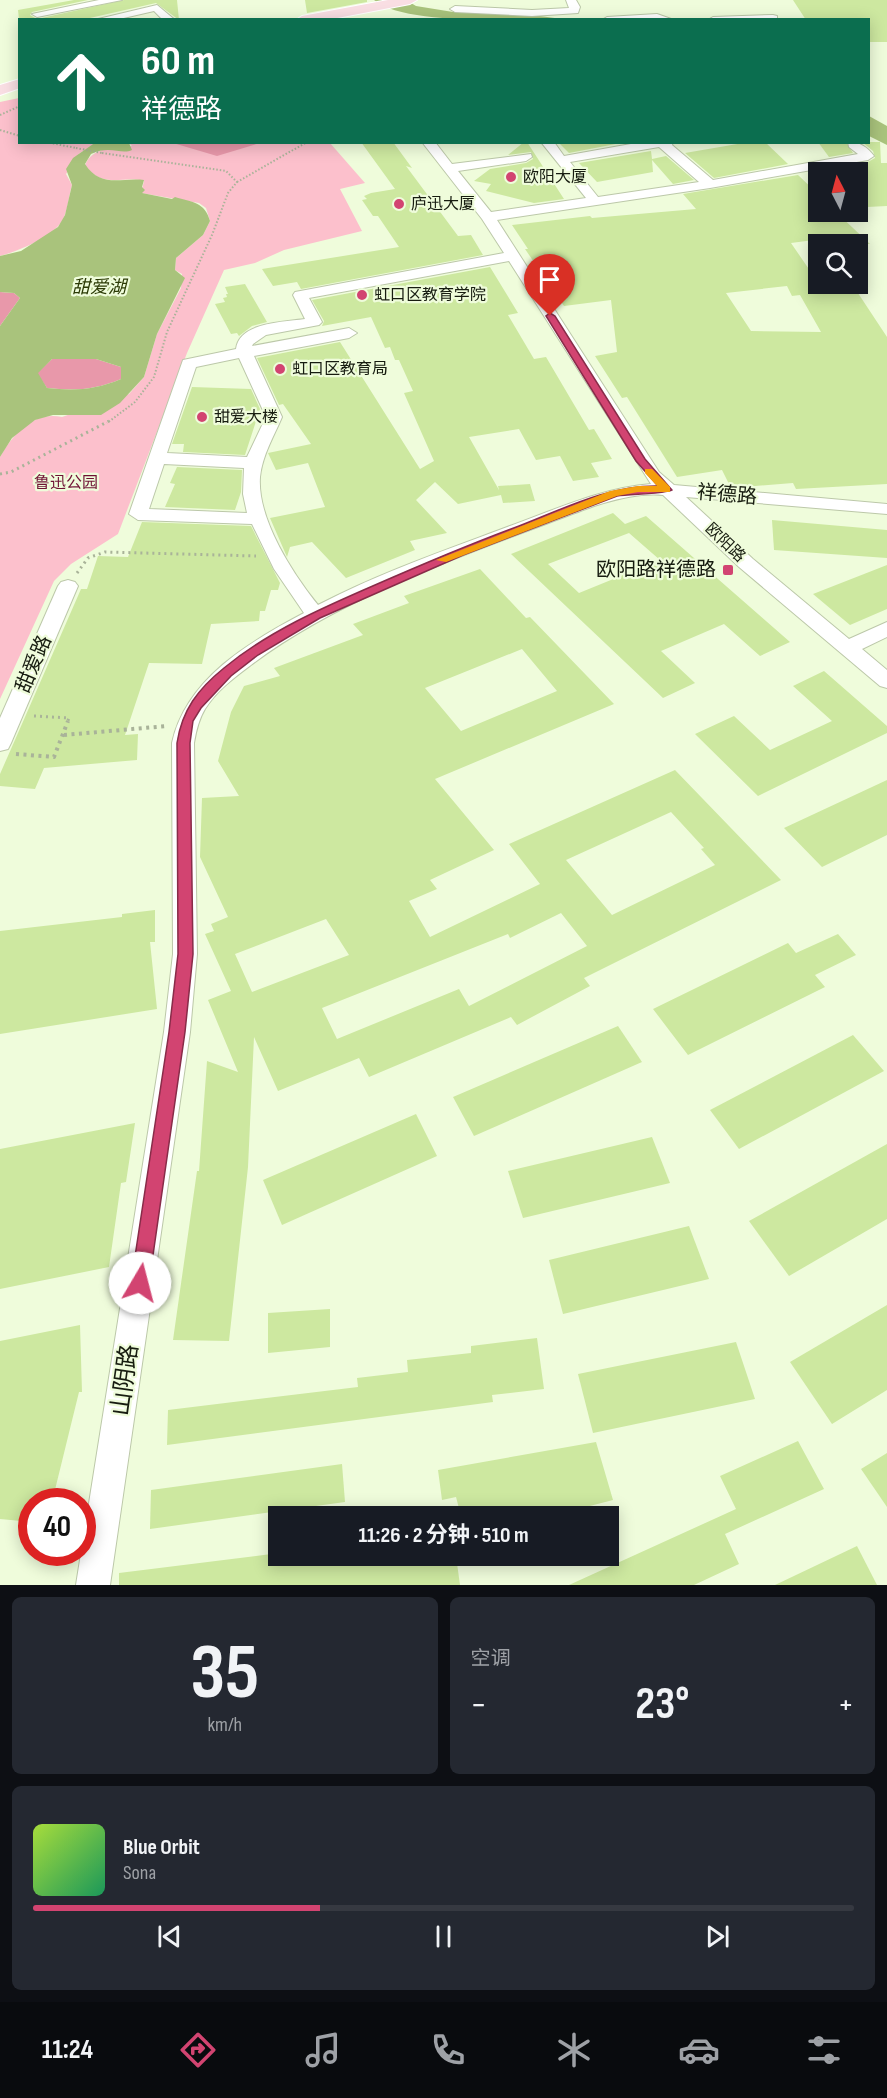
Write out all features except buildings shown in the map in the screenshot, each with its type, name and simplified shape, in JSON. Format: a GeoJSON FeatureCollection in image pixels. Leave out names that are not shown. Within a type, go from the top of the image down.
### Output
{"type":"FeatureCollection","features":[{"type":"Feature","properties":{"kind":"main road"},"geometry":{"type":"LineString","coordinates":[[287,17],[366,3],[410,0]]}},
{"type":"Feature","properties":{"kind":"main road"},"geometry":{"type":"LineString","coordinates":[[310,18],[366,3]]}},
{"type":"Feature","properties":{"kind":"main road"},"geometry":{"type":"LineString","coordinates":[[0,84],[18,82]]}},
{"type":"Feature","properties":{"kind":"main road"},"geometry":{"type":"LineString","coordinates":[[0,90],[18,83]]}},
{"type":"Feature","properties":{"kind":"main road"},"geometry":{"type":"LineString","coordinates":[[0,96],[18,92]]}},
{"type":"Feature","properties":{"kind":"street"},"geometry":{"type":"LineString","coordinates":[[36,1],[38,17],[117,0]]}},
{"type":"Feature","properties":{"kind":"street"},"geometry":{"type":"LineString","coordinates":[[141,0],[157,13]]}},
{"type":"Feature","properties":{"kind":"street"},"geometry":{"type":"LineString","coordinates":[[455,9],[532,13],[572,6],[586,11]]}},
{"type":"Feature","properties":{"kind":"street"},"geometry":{"type":"LineString","coordinates":[[765,8],[772,18]]}},
{"type":"Feature","properties":{"kind":"street"},"geometry":{"type":"LineString","coordinates":[[116,18],[157,13]]}},
{"type":"Feature","properties":{"kind":"street"},"geometry":{"type":"LineString","coordinates":[[640,18],[661,18]]}},
{"type":"Feature","properties":{"kind":"street","name":"欧阳路"},"geometry":{"type":"LineString","coordinates":[[434,144],[488,217],[641,461],[667,490],[746,563],[887,681]]}},
{"type":"Feature","properties":{"kind":"street"},"geometry":{"type":"LineString","coordinates":[[549,144],[596,201]]}},
{"type":"Feature","properties":{"kind":"street"},"geometry":{"type":"LineString","coordinates":[[561,160],[659,144]]}},
{"type":"Feature","properties":{"kind":"street"},"geometry":{"type":"LineString","coordinates":[[666,144],[710,184]]}},
{"type":"Feature","properties":{"kind":"street"},"geometry":{"type":"LineString","coordinates":[[488,217],[710,184],[868,156],[853,144]]}},
{"type":"Feature","properties":{"kind":"street"},"geometry":{"type":"LineString","coordinates":[[451,168],[526,157]]}},
{"type":"Feature","properties":{"kind":"street"},"geometry":{"type":"LineString","coordinates":[[316,615],[300,597],[277,557],[252,500],[251,480],[254,463],[274,417],[244,352],[245,342],[261,331],[314,322],[300,295],[513,256]]}},
{"type":"Feature","properties":{"kind":"street"},"geometry":{"type":"LineString","coordinates":[[259,519],[138,514],[189,363],[349,333]]}},
{"type":"Feature","properties":{"kind":"street"},"geometry":{"type":"LineString","coordinates":[[156,458],[254,463]]}},
{"type":"Feature","properties":{"kind":"street","name":"祥德路"},"geometry":{"type":"LineString","coordinates":[[177,1032],[186,954],[183,743],[187,721],[196,705],[226,673],[254,652],[316,615],[448,557],[614,494],[638,489],[667,490],[887,509]]}},
{"type":"Feature","properties":{"kind":"street","name":"甜爱路"},"geometry":{"type":"LineString","coordinates":[[5,748],[12,714],[68,586]]}},
{"type":"Feature","properties":{"kind":"street"},"geometry":{"type":"LineString","coordinates":[[847,648],[887,629]]}},
{"type":"Feature","properties":{"kind":"street","name":"山阴路"},"geometry":{"type":"LineString","coordinates":[[93,1585],[177,1032]]}},
{"type":"Feature","properties":{"kind":"path"},"geometry":{"type":"LineString","coordinates":[[0,115],[18,107]]}},
{"type":"Feature","properties":{"kind":"path"},"geometry":{"type":"LineString","coordinates":[[0,130],[18,135]]}},
{"type":"Feature","properties":{"kind":"path"},"geometry":{"type":"LineString","coordinates":[[56,144],[226,171],[237,182]]}},
{"type":"Feature","properties":{"kind":"path"},"geometry":{"type":"LineString","coordinates":[[0,474],[103,426],[135,402],[154,377],[167,332],[212,235],[221,208],[237,182],[304,144]]}},
{"type":"Feature","properties":{"kind":"path"},"geometry":{"type":"LineString","coordinates":[[68,586],[88,558],[105,552],[277,557]]}},
{"type":"Feature","properties":{"kind":"path"},"geometry":{"type":"LineString","coordinates":[[5,748],[54,757],[69,718],[12,714]]}},
{"type":"Feature","properties":{"kind":"path"},"geometry":{"type":"LineString","coordinates":[[64,735],[168,726]]}},
{"type":"Feature","properties":{"kind":"green space"},"geometry":{"type":"Polygon","coordinates":[[[18,98],[18,144],[94,144],[80,153],[66,174],[72,185],[60,224],[36,242],[0,256],[0,102],[18,98]]]}},
{"type":"Feature","properties":{"kind":"green space","name":"鲁迅公园"},"geometry":{"type":"Polygon","coordinates":[[[130,144],[331,144],[365,183],[340,189],[362,231],[284,250],[255,263],[224,270],[187,353],[118,534],[71,564],[54,581],[0,699],[0,457],[11,440],[33,421],[42,417],[62,417],[129,394],[144,377],[157,334],[181,288],[182,274],[175,270],[176,258],[203,235],[210,221],[206,208],[199,203],[141,193],[144,181],[106,179],[92,173],[85,165],[93,154],[99,151],[132,146],[130,144]]]}},
{"type":"Feature","properties":{"kind":"shaded area"},"geometry":{"type":"Polygon","coordinates":[[[176,144],[257,144],[217,156],[176,144]]]}},
{"type":"Feature","properties":{"kind":"shaded area"},"geometry":{"type":"Polygon","coordinates":[[[0,292],[14,293],[20,298],[0,326],[0,292]]]}},
{"type":"Feature","properties":{"kind":"shaded area"},"geometry":{"type":"Polygon","coordinates":[[[52,359],[96,359],[121,367],[121,379],[84,389],[47,388],[37,373],[52,359]]]}},
{"type":"Feature","properties":{"kind":"water"},"geometry":{"type":"Polygon","coordinates":[[[374,0],[406,0],[416,6],[453,12],[525,14],[555,18],[450,18],[410,14],[389,8],[374,0]]]}},
{"type":"Feature","properties":{"kind":"water"},"geometry":{"type":"Polygon","coordinates":[[[870,117],[887,126],[887,145],[870,136],[870,117]]]}},
{"type":"Feature","properties":{"kind":"water","name":"甜爱湖"},"geometry":{"type":"Polygon","coordinates":[[[93,144],[129,144],[132,150],[104,150],[91,154],[85,164],[91,172],[105,179],[144,180],[142,187],[145,190],[142,193],[172,199],[175,197],[197,204],[205,210],[210,221],[203,235],[176,258],[175,270],[185,278],[157,334],[144,377],[120,403],[101,415],[53,415],[35,420],[12,438],[0,457],[0,326],[20,298],[14,293],[0,292],[0,256],[21,251],[58,227],[65,215],[72,185],[66,169],[73,158],[93,144]],[[52,359],[38,373],[47,388],[75,389],[93,387],[121,379],[121,367],[96,359],[52,359]]]}},
{"type":"Feature","properties":{"kind":"slow traffic"},"geometry":{"type":"LineString","coordinates":[[442,560],[625,490],[667,490],[649,471]]}},
{"type":"Feature","properties":{"kind":"place","name":"欧阳大厦"},"geometry":{"type":"Point","coordinates":[511,177]}},
{"type":"Feature","properties":{"kind":"place","name":"庐迅大厦"},"geometry":{"type":"Point","coordinates":[399,204]}},
{"type":"Feature","properties":{"kind":"place","name":"虹口区教育学院"},"geometry":{"type":"Point","coordinates":[362,295]}},
{"type":"Feature","properties":{"kind":"place","name":"虹口区教育局"},"geometry":{"type":"Point","coordinates":[280,369]}},
{"type":"Feature","properties":{"kind":"place","name":"甜爱大楼"},"geometry":{"type":"Point","coordinates":[202,417]}},
{"type":"Feature","properties":{"kind":"place","name":"欧阳路祥德路"},"geometry":{"type":"Point","coordinates":[728,570]}},
{"type":"Feature","properties":{"kind":"route"},"geometry":{"type":"LineString","coordinates":[[140,1283],[177,1032],[186,954],[183,743],[187,721],[196,705],[226,673],[254,652],[316,615],[386,582],[459,552],[625,490],[667,490],[658,483],[641,461],[550,316]]}}]}
